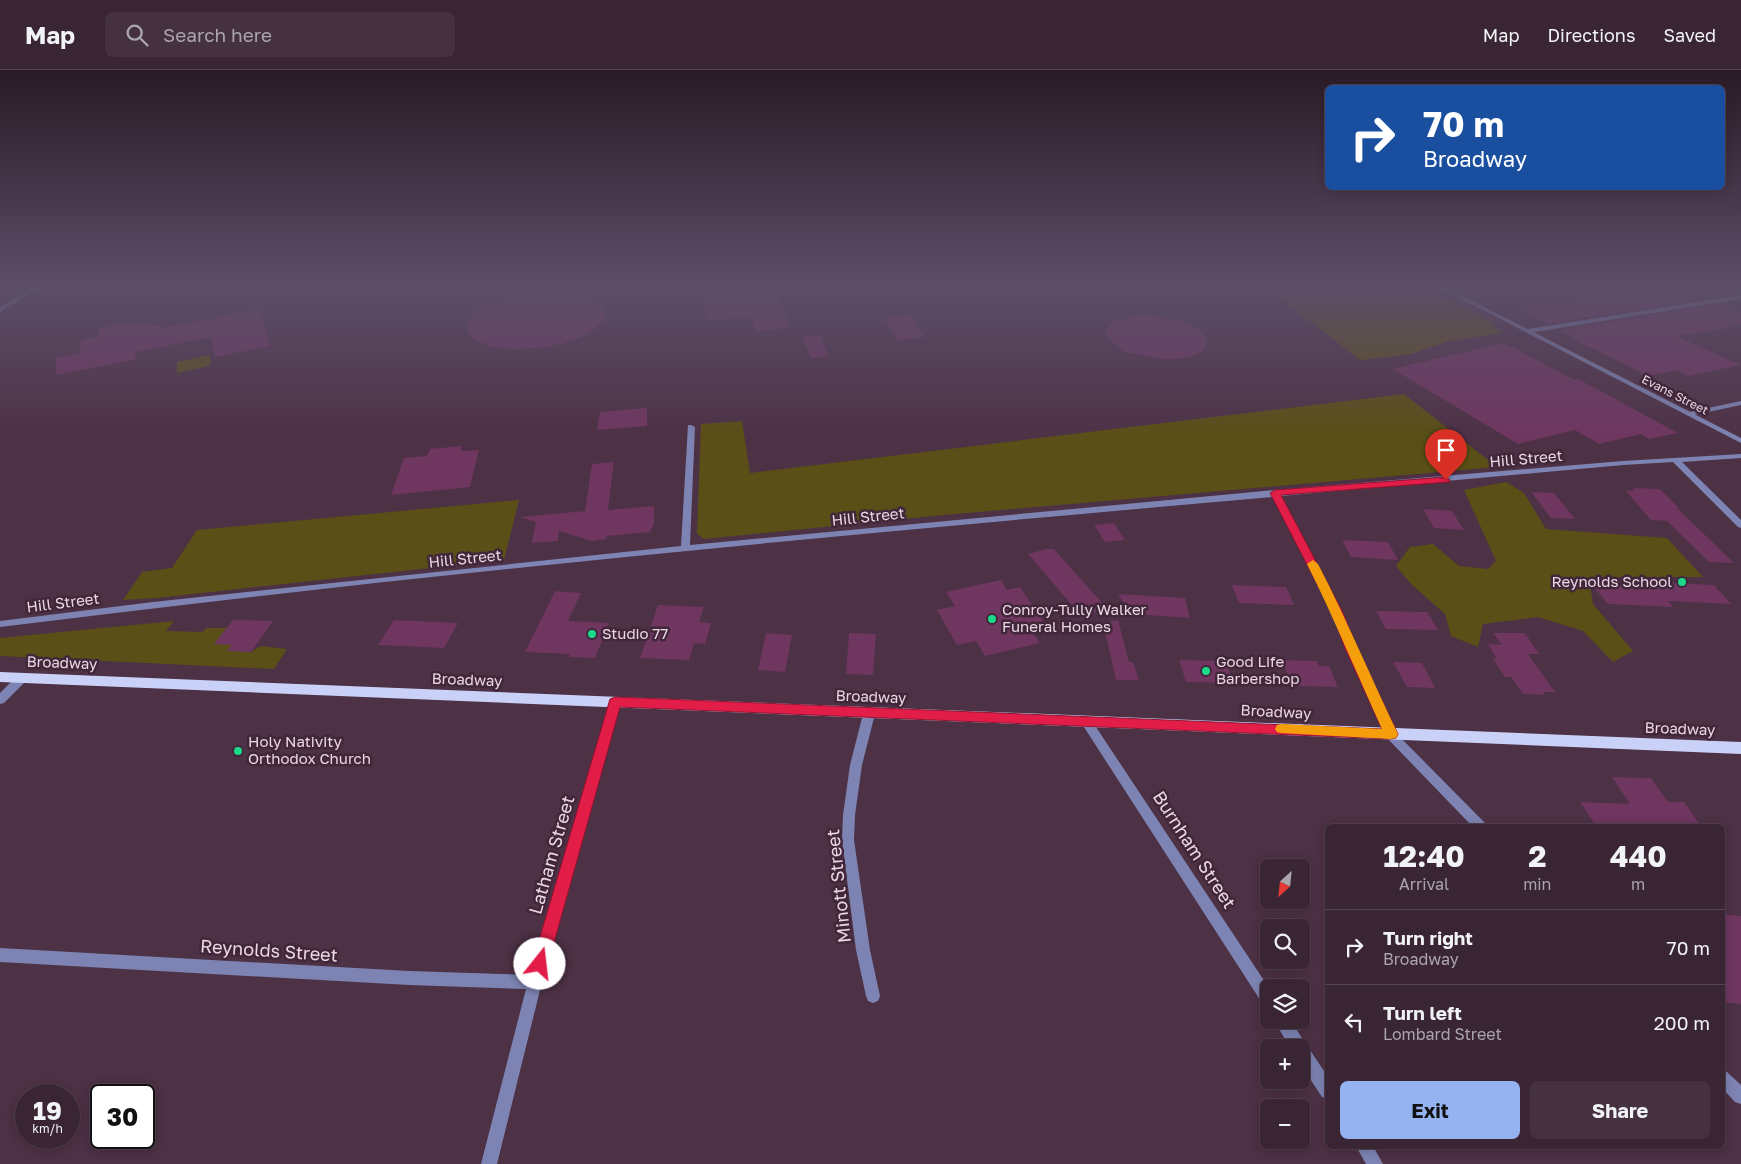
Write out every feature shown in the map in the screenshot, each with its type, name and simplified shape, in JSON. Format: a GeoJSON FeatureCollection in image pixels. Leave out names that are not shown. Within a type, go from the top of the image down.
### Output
{"type":"FeatureCollection","features":[{"type":"Feature","properties":{"kind":"main road","name":"Broadway"},"geometry":{"type":"LineString","coordinates":[[0,677],[869,714],[1741,748]]}},
{"type":"Feature","properties":{"kind":"street","name":"Evans Street"},"geometry":{"type":"LineString","coordinates":[[1540,337],[1741,441]]}},
{"type":"Feature","properties":{"kind":"street"},"geometry":{"type":"LineString","coordinates":[[1689,414],[1741,403]]}},
{"type":"Feature","properties":{"kind":"street"},"geometry":{"type":"LineString","coordinates":[[684,548],[691,426]]}},
{"type":"Feature","properties":{"kind":"street","name":"Hill Street"},"geometry":{"type":"LineString","coordinates":[[0,624],[145,606],[684,548],[1275,493],[1741,456]]}},
{"type":"Feature","properties":{"kind":"street"},"geometry":{"type":"LineString","coordinates":[[1674,460],[1741,525]]}},
{"type":"Feature","properties":{"kind":"street"},"geometry":{"type":"LineString","coordinates":[[1275,493],[1337,613],[1391,734],[1478,824]]}},
{"type":"Feature","properties":{"kind":"street"},"geometry":{"type":"LineString","coordinates":[[0,700],[22,678]]}},
{"type":"Feature","properties":{"kind":"street","name":"Latham Street"},"geometry":{"type":"LineString","coordinates":[[489,1164],[535,982],[615,702]]}},
{"type":"Feature","properties":{"kind":"street","name":"Minott Street"},"geometry":{"type":"LineString","coordinates":[[869,714],[856,765],[849,815],[848,840],[863,950],[873,996]]}},
{"type":"Feature","properties":{"kind":"street","name":"Burnham Street"},"geometry":{"type":"LineString","coordinates":[[1086,721],[1260,987]]}},
{"type":"Feature","properties":{"kind":"street","name":"Reynolds Street"},"geometry":{"type":"LineString","coordinates":[[0,955],[399,978],[535,982]]}},
{"type":"Feature","properties":{"kind":"street"},"geometry":{"type":"LineString","coordinates":[[1310,1064],[1325,1086]]}},
{"type":"Feature","properties":{"kind":"street"},"geometry":{"type":"LineString","coordinates":[[1725,1080],[1741,1096]]}},
{"type":"Feature","properties":{"kind":"street"},"geometry":{"type":"LineString","coordinates":[[1366,1149],[1375,1164]]}},
{"type":"Feature","properties":{"kind":"shaded area"},"geometry":{"type":"Polygon","coordinates":[[[1330,337],[1475,337],[1450,341],[1411,354],[1360,360],[1330,337]]]}},
{"type":"Feature","properties":{"kind":"shaded area"},"geometry":{"type":"Polygon","coordinates":[[[210,355],[210,366],[177,373],[177,362],[210,355]]]}},
{"type":"Feature","properties":{"kind":"shaded area"},"geometry":{"type":"Polygon","coordinates":[[[1404,394],[1497,467],[944,515],[704,539],[697,534],[701,424],[742,421],[750,473],[1404,394]]]}},
{"type":"Feature","properties":{"kind":"shaded area"},"geometry":{"type":"Polygon","coordinates":[[[1506,482],[1524,493],[1546,529],[1667,538],[1703,577],[1589,577],[1593,604],[1633,651],[1613,662],[1583,631],[1538,617],[1483,624],[1478,647],[1451,636],[1445,614],[1411,584],[1396,566],[1410,547],[1433,544],[1459,566],[1488,569],[1496,561],[1464,490],[1506,482]]]}},
{"type":"Feature","properties":{"kind":"shaded area"},"geometry":{"type":"Polygon","coordinates":[[[519,500],[504,560],[123,600],[142,572],[172,568],[197,530],[519,500]]]}},
{"type":"Feature","properties":{"kind":"shaded area"},"geometry":{"type":"Polygon","coordinates":[[[174,621],[166,631],[203,632],[206,628],[227,628],[214,644],[232,645],[228,650],[251,652],[261,646],[287,649],[274,669],[0,656],[0,638],[174,621]]]}},
{"type":"Feature","properties":{"kind":"building"},"geometry":{"type":"Polygon","coordinates":[[[98,337],[212,337],[135,352],[136,359],[56,375],[56,358],[79,353],[81,340],[98,337]]]}},
{"type":"Feature","properties":{"kind":"building"},"geometry":{"type":"Polygon","coordinates":[[[212,337],[268,337],[270,346],[215,357],[212,337]]]}},
{"type":"Feature","properties":{"kind":"building"},"geometry":{"type":"Polygon","coordinates":[[[473,337],[581,337],[561,344],[514,349],[493,347],[477,341],[473,337]]]}},
{"type":"Feature","properties":{"kind":"building"},"geometry":{"type":"Polygon","coordinates":[[[803,337],[821,337],[829,356],[811,358],[803,337]]]}},
{"type":"Feature","properties":{"kind":"building"},"geometry":{"type":"Polygon","coordinates":[[[895,337],[924,337],[897,340],[895,337]]]}},
{"type":"Feature","properties":{"kind":"building"},"geometry":{"type":"Polygon","coordinates":[[[1107,337],[1205,337],[1207,344],[1203,351],[1193,356],[1178,359],[1160,359],[1126,352],[1107,337]]]}},
{"type":"Feature","properties":{"kind":"building"},"geometry":{"type":"Polygon","coordinates":[[[1678,337],[1741,365],[1688,376],[1676,370],[1650,376],[1572,338],[1678,337]]]}},
{"type":"Feature","properties":{"kind":"building"},"geometry":{"type":"Polygon","coordinates":[[[1502,343],[1574,380],[1578,379],[1678,433],[1649,439],[1641,434],[1599,444],[1575,430],[1518,444],[1393,369],[1502,343]]]}},
{"type":"Feature","properties":{"kind":"building"},"geometry":{"type":"Polygon","coordinates":[[[647,408],[647,426],[597,430],[600,412],[647,408]]]}},
{"type":"Feature","properties":{"kind":"building"},"geometry":{"type":"Polygon","coordinates":[[[462,446],[461,451],[479,450],[470,487],[391,495],[404,458],[427,456],[430,449],[462,446]]]}},
{"type":"Feature","properties":{"kind":"building"},"geometry":{"type":"Polygon","coordinates":[[[614,462],[608,510],[654,506],[654,524],[650,532],[607,536],[606,539],[592,541],[559,531],[558,541],[532,543],[536,522],[520,517],[585,511],[592,464],[614,462]]]}},
{"type":"Feature","properties":{"kind":"building"},"geometry":{"type":"Polygon","coordinates":[[[1633,488],[1660,489],[1734,563],[1709,562],[1667,521],[1651,520],[1626,491],[1635,490],[1633,488]]]}},
{"type":"Feature","properties":{"kind":"building"},"geometry":{"type":"Polygon","coordinates":[[[1531,492],[1554,493],[1575,519],[1551,518],[1531,492]]]}},
{"type":"Feature","properties":{"kind":"building"},"geometry":{"type":"Polygon","coordinates":[[[1423,509],[1452,511],[1464,530],[1434,528],[1423,509]]]}},
{"type":"Feature","properties":{"kind":"building"},"geometry":{"type":"Polygon","coordinates":[[[1114,523],[1125,540],[1105,542],[1094,525],[1114,523]]]}},
{"type":"Feature","properties":{"kind":"building"},"geometry":{"type":"Polygon","coordinates":[[[1342,540],[1388,542],[1398,560],[1351,557],[1342,540]]]}},
{"type":"Feature","properties":{"kind":"building"},"geometry":{"type":"Polygon","coordinates":[[[1046,549],[1054,549],[1111,613],[1077,611],[1028,554],[1046,549]]]}},
{"type":"Feature","properties":{"kind":"building","name":"Conroy-Tully Walker Funeral Homes"},"geometry":{"type":"Polygon","coordinates":[[[1001,580],[1007,590],[1020,587],[1048,628],[1032,632],[1040,643],[985,656],[976,641],[957,645],[937,610],[955,606],[946,592],[1001,580]]]}},
{"type":"Feature","properties":{"kind":"building"},"geometry":{"type":"Polygon","coordinates":[[[1646,582],[1714,585],[1731,604],[1668,601],[1673,607],[1608,604],[1592,585],[1650,587],[1646,582]]]}},
{"type":"Feature","properties":{"kind":"building"},"geometry":{"type":"Polygon","coordinates":[[[1232,585],[1286,587],[1294,605],[1239,603],[1232,585]]]}},
{"type":"Feature","properties":{"kind":"building"},"geometry":{"type":"Polygon","coordinates":[[[555,591],[581,593],[568,621],[609,623],[595,658],[569,657],[570,654],[525,652],[555,591]]]}},
{"type":"Feature","properties":{"kind":"building"},"geometry":{"type":"Polygon","coordinates":[[[1118,594],[1185,598],[1190,618],[1131,614],[1118,594]]]}},
{"type":"Feature","properties":{"kind":"building"},"geometry":{"type":"Polygon","coordinates":[[[658,605],[704,607],[699,622],[711,623],[705,644],[694,643],[689,660],[640,658],[658,605]]]}},
{"type":"Feature","properties":{"kind":"building"},"geometry":{"type":"Polygon","coordinates":[[[1376,611],[1427,612],[1438,630],[1386,629],[1376,611]]]}},
{"type":"Feature","properties":{"kind":"building"},"geometry":{"type":"Polygon","coordinates":[[[233,620],[273,621],[251,652],[227,651],[232,645],[214,644],[233,620]]]}},
{"type":"Feature","properties":{"kind":"building"},"geometry":{"type":"Polygon","coordinates":[[[394,620],[458,623],[444,648],[378,645],[394,620]]]}},
{"type":"Feature","properties":{"kind":"building"},"geometry":{"type":"Polygon","coordinates":[[[1118,620],[1129,662],[1133,662],[1139,680],[1116,680],[1103,623],[1118,620]]]}},
{"type":"Feature","properties":{"kind":"building"},"geometry":{"type":"Polygon","coordinates":[[[766,633],[792,635],[785,672],[758,670],[766,633]]]}},
{"type":"Feature","properties":{"kind":"building"},"geometry":{"type":"Polygon","coordinates":[[[849,633],[876,634],[873,675],[846,674],[849,633]]]}},
{"type":"Feature","properties":{"kind":"building"},"geometry":{"type":"Polygon","coordinates":[[[1493,633],[1525,633],[1539,654],[1528,654],[1555,692],[1543,692],[1545,695],[1523,694],[1511,677],[1505,677],[1493,659],[1497,659],[1488,644],[1502,645],[1493,633]]]}},
{"type":"Feature","properties":{"kind":"building","name":"Good Life Barbershop"},"geometry":{"type":"Polygon","coordinates":[[[1179,660],[1226,661],[1234,683],[1186,682],[1179,660]]]}},
{"type":"Feature","properties":{"kind":"building"},"geometry":{"type":"Polygon","coordinates":[[[1282,660],[1317,661],[1319,666],[1329,666],[1338,687],[1292,686],[1282,660]]]}},
{"type":"Feature","properties":{"kind":"building"},"geometry":{"type":"Polygon","coordinates":[[[1393,662],[1422,663],[1435,688],[1407,687],[1393,662]]]}},
{"type":"Feature","properties":{"kind":"building"},"geometry":{"type":"Polygon","coordinates":[[[1612,777],[1651,778],[1668,802],[1684,802],[1700,824],[1595,824],[1580,802],[1630,804],[1612,777]]]}},
{"type":"Feature","properties":{"kind":"building"},"geometry":{"type":"Polygon","coordinates":[[[1725,914],[1741,916],[1741,1004],[1725,1002],[1725,914]]]}},
{"type":"Feature","properties":{"kind":"slow traffic"},"geometry":{"type":"LineString","coordinates":[[1281,729],[1391,734],[1313,564]]}},
{"type":"Feature","properties":{"kind":"place","name":"Reynolds School"},"geometry":{"type":"Point","coordinates":[1682,582]}},
{"type":"Feature","properties":{"kind":"place","name":"Conroy-Tully Walker Funeral Homes"},"geometry":{"type":"Point","coordinates":[992,619]}},
{"type":"Feature","properties":{"kind":"place","name":"Studio 77"},"geometry":{"type":"Point","coordinates":[592,634]}},
{"type":"Feature","properties":{"kind":"place","name":"Good Life Barbershop"},"geometry":{"type":"Point","coordinates":[1206,671]}},
{"type":"Feature","properties":{"kind":"place","name":"Holy Nativity Orthodox Church"},"geometry":{"type":"Point","coordinates":[238,751]}},
{"type":"Feature","properties":{"kind":"route"},"geometry":{"type":"LineString","coordinates":[[540,964],[615,702],[696,704],[869,714],[1300,729],[1391,734],[1337,613],[1275,493],[1446,480]]}}]}
